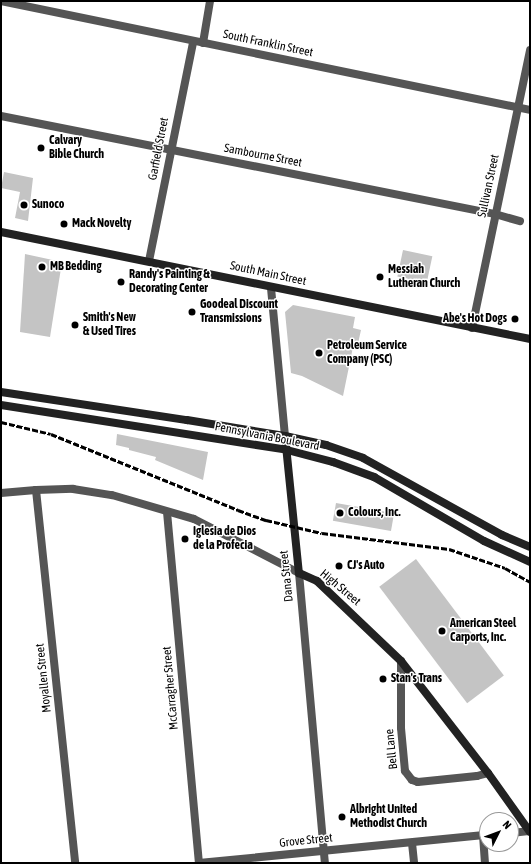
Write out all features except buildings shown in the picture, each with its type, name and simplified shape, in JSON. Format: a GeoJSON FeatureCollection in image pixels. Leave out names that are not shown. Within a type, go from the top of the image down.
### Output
{"type":"FeatureCollection","features":[{"type":"Feature","properties":{"kind":"main road","name":"South Main Street"},"geometry":{"type":"LineString","coordinates":[[1,232],[530,340]]}},
{"type":"Feature","properties":{"kind":"main road","name":"Pennsylvania Boulevard"},"geometry":{"type":"LineString","coordinates":[[1,392],[285,436],[326,445],[363,458],[502,534],[530,547]]}},
{"type":"Feature","properties":{"kind":"main road","name":"Pennsylvania Boulevard"},"geometry":{"type":"LineString","coordinates":[[1,405],[287,450],[333,462],[374,477],[484,541],[530,562]]}},
{"type":"Feature","properties":{"kind":"main road","name":"Dana Street"},"geometry":{"type":"LineString","coordinates":[[285,436],[300,573]]}},
{"type":"Feature","properties":{"kind":"main road","name":"High Street"},"geometry":{"type":"LineString","coordinates":[[300,573],[317,581],[401,661],[488,773],[530,831]]}},
{"type":"Feature","properties":{"kind":"street"},"geometry":{"type":"LineString","coordinates":[[203,42],[210,1]]}},
{"type":"Feature","properties":{"kind":"street","name":"South Franklin Street"},"geometry":{"type":"LineString","coordinates":[[1,2],[14,2],[193,42],[203,42],[530,110]]}},
{"type":"Feature","properties":{"kind":"street","name":"Garfield Street"},"geometry":{"type":"LineString","coordinates":[[149,261],[193,42]]}},
{"type":"Feature","properties":{"kind":"street","name":"Sullivan Street"},"geometry":{"type":"LineString","coordinates":[[472,328],[530,50]]}},
{"type":"Feature","properties":{"kind":"street","name":"Sambourne Street"},"geometry":{"type":"LineString","coordinates":[[1,116],[495,214],[520,221]]}},
{"type":"Feature","properties":{"kind":"street","name":"Dana Street"},"geometry":{"type":"LineString","coordinates":[[271,288],[285,436]]}},
{"type":"Feature","properties":{"kind":"street","name":"High Street"},"geometry":{"type":"LineString","coordinates":[[1,493],[36,490],[93,491],[194,519],[300,573]]}},
{"type":"Feature","properties":{"kind":"street","name":"Moyallen Street"},"geometry":{"type":"LineString","coordinates":[[36,490],[75,863]]}},
{"type":"Feature","properties":{"kind":"street","name":"McCarragher Street"},"geometry":{"type":"LineString","coordinates":[[167,512],[199,863]]}},
{"type":"Feature","properties":{"kind":"street","name":"Dana Street"},"geometry":{"type":"LineString","coordinates":[[300,573],[325,863]]}},
{"type":"Feature","properties":{"kind":"street","name":"Bell Lane"},"geometry":{"type":"LineString","coordinates":[[401,661],[402,728],[405,771],[412,780],[418,782],[477,776],[488,773]]}},
{"type":"Feature","properties":{"kind":"street"},"geometry":{"type":"LineString","coordinates":[[519,832],[530,831]]}},
{"type":"Feature","properties":{"kind":"street","name":"Grove Street"},"geometry":{"type":"LineString","coordinates":[[199,863],[479,836]]}},
{"type":"Feature","properties":{"kind":"street"},"geometry":{"type":"LineString","coordinates":[[412,843],[414,863]]}},
{"type":"Feature","properties":{"kind":"street"},"geometry":{"type":"LineString","coordinates":[[485,852],[485,863]]}},
{"type":"Feature","properties":{"kind":"railway"},"geometry":{"type":"LineString","coordinates":[[1,422],[51,434],[266,520],[322,533],[449,549],[505,568],[530,582]]}},
{"type":"Feature","properties":{"kind":"place","name":"Calvary Bible Church"},"geometry":{"type":"Point","coordinates":[41,148]}},
{"type":"Feature","properties":{"kind":"place","name":"Sunoco"},"geometry":{"type":"Point","coordinates":[24,205]}},
{"type":"Feature","properties":{"kind":"place","name":"Mack Novelty"},"geometry":{"type":"Point","coordinates":[64,224]}},
{"type":"Feature","properties":{"kind":"place","name":"MB Bedding"},"geometry":{"type":"Point","coordinates":[42,267]}},
{"type":"Feature","properties":{"kind":"place","name":"Messiah Lutheran Church"},"geometry":{"type":"Point","coordinates":[380,277]}},
{"type":"Feature","properties":{"kind":"place","name":"Randy's Painting & Decorating Center"},"geometry":{"type":"Point","coordinates":[121,282]}},
{"type":"Feature","properties":{"kind":"place","name":"Goodeal Discount Transmissions"},"geometry":{"type":"Point","coordinates":[192,312]}},
{"type":"Feature","properties":{"kind":"place","name":"Abe's Hot Dogs"},"geometry":{"type":"Point","coordinates":[515,319]}},
{"type":"Feature","properties":{"kind":"place","name":"Smith's New & Used Tires"},"geometry":{"type":"Point","coordinates":[75,325]}},
{"type":"Feature","properties":{"kind":"place","name":"Petroleum Service Company (PSC)"},"geometry":{"type":"Point","coordinates":[319,353]}},
{"type":"Feature","properties":{"kind":"place","name":"Colours, Inc."},"geometry":{"type":"Point","coordinates":[340,513]}},
{"type":"Feature","properties":{"kind":"place","name":"Iglesia de Dios de la Profecia"},"geometry":{"type":"Point","coordinates":[185,539]}},
{"type":"Feature","properties":{"kind":"place","name":"CJ's Auto"},"geometry":{"type":"Point","coordinates":[339,566]}},
{"type":"Feature","properties":{"kind":"place","name":"American Steel Carports, Inc."},"geometry":{"type":"Point","coordinates":[442,631]}},
{"type":"Feature","properties":{"kind":"place","name":"Stan's Trans"},"geometry":{"type":"Point","coordinates":[383,679]}},
{"type":"Feature","properties":{"kind":"place","name":"Albright United Methodist Church"},"geometry":{"type":"Point","coordinates":[342,817]}}]}
